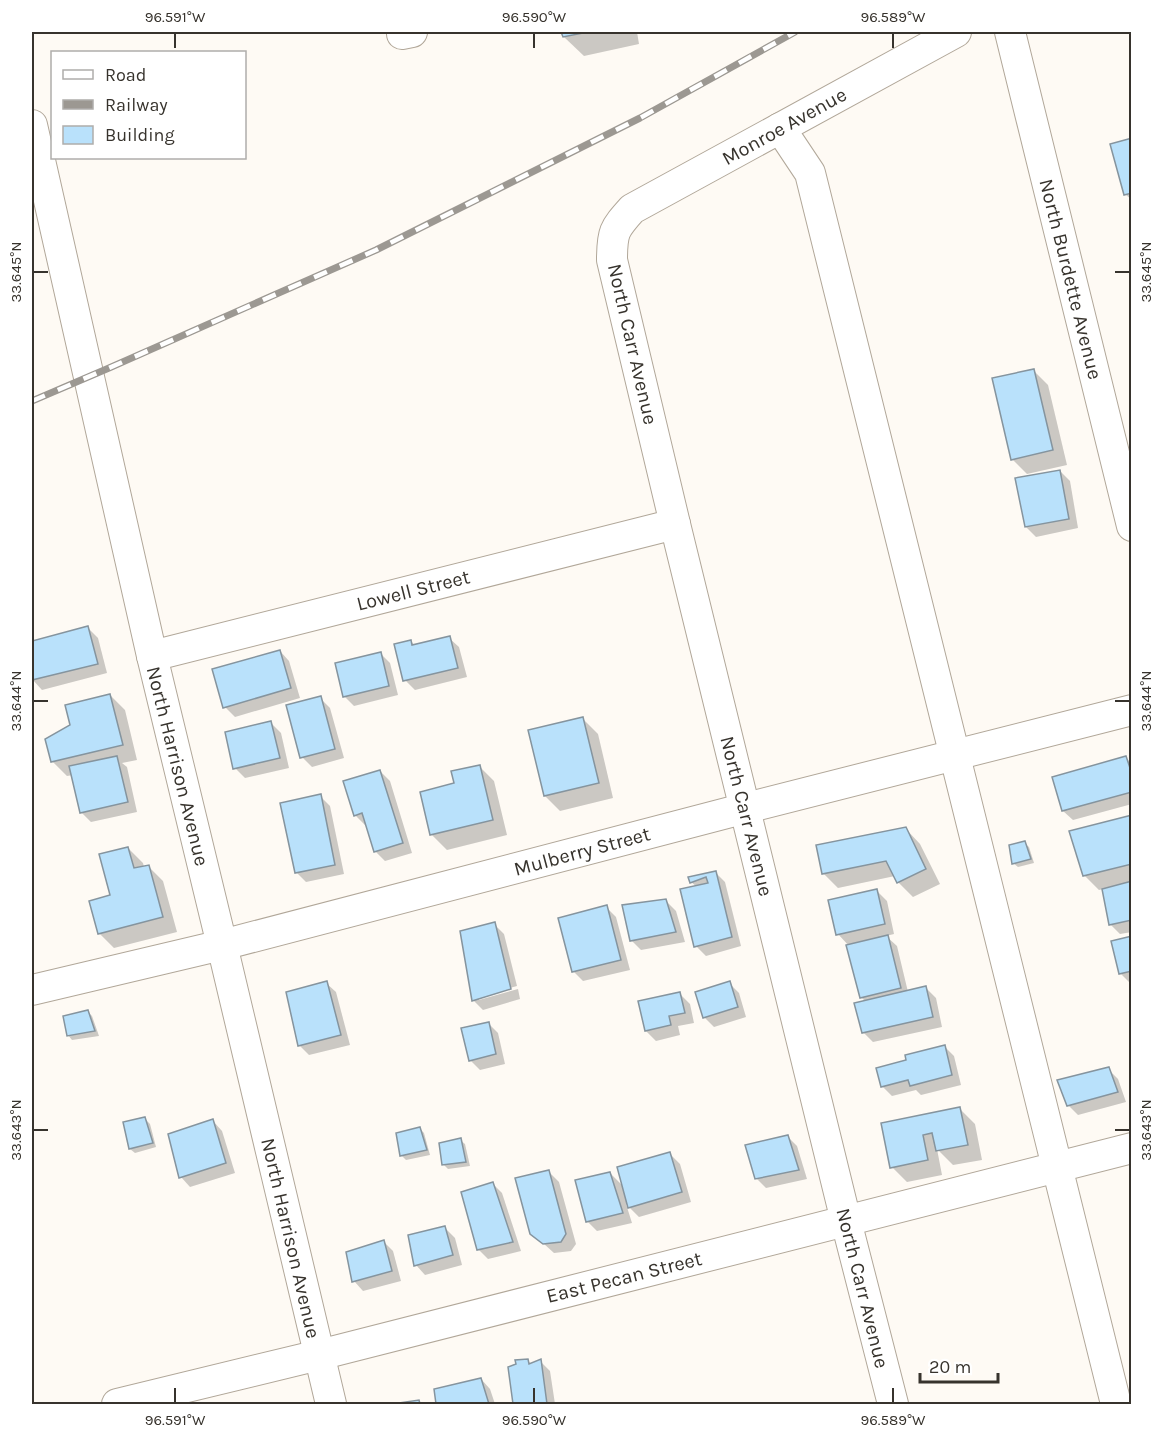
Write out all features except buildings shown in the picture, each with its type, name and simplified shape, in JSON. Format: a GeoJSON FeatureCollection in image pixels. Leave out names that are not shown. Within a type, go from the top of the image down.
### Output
{"type":"FeatureCollection","features":[{"type":"Feature","properties":{"kind":"street","name":"Monroe Avenue"},"geometry":{"type":"LineString","coordinates":[[616,227],[632,209],[957,32]]}},
{"type":"Feature","properties":{"kind":"street","name":"North Burdette Avenue"},"geometry":{"type":"LineString","coordinates":[[1010,32],[1131,526]]}},
{"type":"Feature","properties":{"kind":"street","name":"North Harrison Avenue"},"geometry":{"type":"LineString","coordinates":[[32,125],[152,657],[331,1404]]}},
{"type":"Feature","properties":{"kind":"street"},"geometry":{"type":"LineString","coordinates":[[780,128],[810,172],[1116,1404]]}},
{"type":"Feature","properties":{"kind":"street","name":"North Carr Avenue"},"geometry":{"type":"LineString","coordinates":[[616,227],[612,241],[612,260],[846,1221],[893,1404]]}},
{"type":"Feature","properties":{"kind":"street","name":"Lowell Street"},"geometry":{"type":"LineString","coordinates":[[152,657],[675,524]]}},
{"type":"Feature","properties":{"kind":"street","name":"Mulberry Street"},"geometry":{"type":"LineString","coordinates":[[32,990],[222,945],[1131,710]]}},
{"type":"Feature","properties":{"kind":"street","name":"East Pecan Street"},"geometry":{"type":"LineString","coordinates":[[117,1404],[1131,1148]]}},
{"type":"Feature","properties":{"kind":"railway"},"geometry":{"type":"LineString","coordinates":[[32,401],[376,250],[640,118],[795,32]]}}]}
